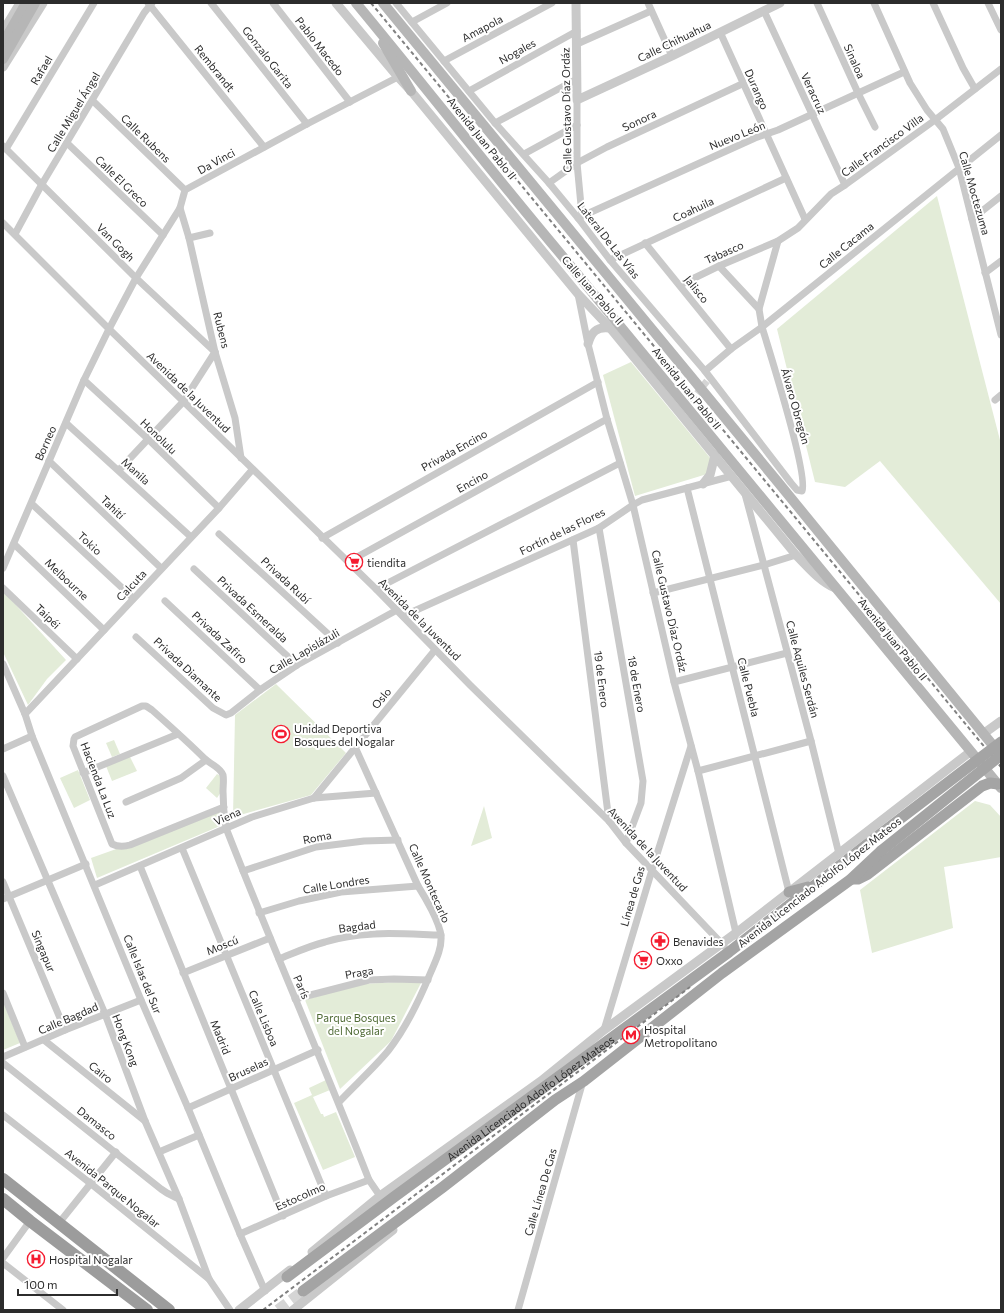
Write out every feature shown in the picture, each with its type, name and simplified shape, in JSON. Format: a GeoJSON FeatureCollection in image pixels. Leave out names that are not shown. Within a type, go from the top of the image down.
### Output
{"type":"FeatureCollection","features":[{"type":"Feature","properties":{"kind":"highway"},"geometry":{"type":"LineString","coordinates":[[3,1179],[169,1310]]}},
{"type":"Feature","properties":{"kind":"highway"},"geometry":{"type":"LineString","coordinates":[[3,1199],[147,1310]]}},
{"type":"Feature","properties":{"kind":"main road"},"geometry":{"type":"LineString","coordinates":[[3,59],[6,39],[26,3]]}},
{"type":"Feature","properties":{"kind":"main road"},"geometry":{"type":"LineString","coordinates":[[6,39],[35,3]]}},
{"type":"Feature","properties":{"kind":"main road","name":"Avenida Juan Pablo II"},"geometry":{"type":"LineString","coordinates":[[356,3],[999,786]]}},
{"type":"Feature","properties":{"kind":"main road","name":"Avenida Juan Pablo II"},"geometry":{"type":"LineString","coordinates":[[382,3],[1001,755]]}},
{"type":"Feature","properties":{"kind":"main road"},"geometry":{"type":"LineString","coordinates":[[373,24],[396,67],[411,91]]}},
{"type":"Feature","properties":{"kind":"main road","name":"Avenida Licenciado Adolfo López Mateos"},"geometry":{"type":"LineString","coordinates":[[288,1278],[394,1197],[420,1173],[726,948],[813,886],[1001,742]]}},
{"type":"Feature","properties":{"kind":"main road","name":"Avenida Licenciado Adolfo López Mateos"},"geometry":{"type":"LineString","coordinates":[[303,1291],[443,1187],[555,1100],[584,1081],[722,973],[850,880],[881,851],[1001,755]]}},
{"type":"Feature","properties":{"kind":"main road"},"geometry":{"type":"LineString","coordinates":[[850,880],[858,879],[868,874],[976,790],[986,784],[999,786]]}},
{"type":"Feature","properties":{"kind":"main road"},"geometry":{"type":"LineString","coordinates":[[789,892],[813,886]]}},
{"type":"Feature","properties":{"kind":"main road"},"geometry":{"type":"LineString","coordinates":[[394,1197],[400,1181]]}},
{"type":"Feature","properties":{"kind":"street"},"geometry":{"type":"LineString","coordinates":[[6,39],[20,3]]}},
{"type":"Feature","properties":{"kind":"street"},"geometry":{"type":"LineString","coordinates":[[3,67],[43,3]]}},
{"type":"Feature","properties":{"kind":"street","name":"Rafael"},"geometry":{"type":"LineString","coordinates":[[4,147],[94,3]]}},
{"type":"Feature","properties":{"kind":"street","name":"Gonzalo Garita"},"geometry":{"type":"LineString","coordinates":[[211,3],[307,124]]}},
{"type":"Feature","properties":{"kind":"street","name":"Pablo Macedo"},"geometry":{"type":"LineString","coordinates":[[273,3],[350,102]]}},
{"type":"Feature","properties":{"kind":"street","name":"Calle Juan Pablo II"},"geometry":{"type":"LineString","coordinates":[[336,3],[411,91],[578,294],[610,328],[682,413],[796,555],[816,576],[828,585],[836,588]]}},
{"type":"Feature","properties":{"kind":"street","name":"Lateral De Las Vías"},"geometry":{"type":"LineString","coordinates":[[396,3],[496,123],[580,217],[610,260],[704,371],[708,379],[791,484],[797,490],[802,491]]}},
{"type":"Feature","properties":{"kind":"street"},"geometry":{"type":"LineString","coordinates":[[412,22],[447,3]]}},
{"type":"Feature","properties":{"kind":"street","name":"Amapola"},"geometry":{"type":"LineString","coordinates":[[444,61],[552,3]]}},
{"type":"Feature","properties":{"kind":"street","name":"Calle Gustavo Díaz Ordáz"},"geometry":{"type":"LineString","coordinates":[[576,3],[577,163],[580,217]]}},
{"type":"Feature","properties":{"kind":"street"},"geometry":{"type":"LineString","coordinates":[[648,3],[672,56]]}},
{"type":"Feature","properties":{"kind":"street","name":"Calle Chihuahua"},"geometry":{"type":"LineString","coordinates":[[577,100],[672,56],[780,3]]}},
{"type":"Feature","properties":{"kind":"street","name":"Sinaloa"},"geometry":{"type":"LineString","coordinates":[[817,3],[875,128]]}},
{"type":"Feature","properties":{"kind":"street","name":"Calle Moctezuma"},"geometry":{"type":"LineString","coordinates":[[874,3],[904,72],[920,99],[943,129],[959,168],[1000,330]]}},
{"type":"Feature","properties":{"kind":"street"},"geometry":{"type":"LineString","coordinates":[[933,3],[963,68],[975,89]]}},
{"type":"Feature","properties":{"kind":"street"},"geometry":{"type":"LineString","coordinates":[[988,3],[1001,30]]}},
{"type":"Feature","properties":{"kind":"street","name":"Calle Miguel Ángel"},"geometry":{"type":"LineString","coordinates":[[15,234],[42,184],[150,4]]}},
{"type":"Feature","properties":{"kind":"street","name":"Rembrandt"},"geometry":{"type":"LineString","coordinates":[[150,4],[264,147]]}},
{"type":"Feature","properties":{"kind":"street","name":"Veracruz"},"geometry":{"type":"LineString","coordinates":[[764,10],[845,186]]}},
{"type":"Feature","properties":{"kind":"street"},"geometry":{"type":"LineString","coordinates":[[577,44],[651,11]]}},
{"type":"Feature","properties":{"kind":"street","name":"Nogales"},"geometry":{"type":"LineString","coordinates":[[469,91],[577,31]]}},
{"type":"Feature","properties":{"kind":"street","name":"Durango"},"geometry":{"type":"LineString","coordinates":[[720,32],[742,84],[806,219]]}},
{"type":"Feature","properties":{"kind":"street","name":"Calle Francisco Villa"},"geometry":{"type":"LineString","coordinates":[[778,241],[798,228],[831,194],[845,186],[935,120],[1001,69]]}},
{"type":"Feature","properties":{"kind":"street","name":"Nuevo León"},"geometry":{"type":"LineString","coordinates":[[580,217],[755,138],[766,135],[812,115],[904,72]]}},
{"type":"Feature","properties":{"kind":"street","name":"Da Vinci"},"geometry":{"type":"LineString","coordinates":[[185,190],[398,77]]}},
{"type":"Feature","properties":{"kind":"street"},"geometry":{"type":"LineString","coordinates":[[496,123],[577,79]]}},
{"type":"Feature","properties":{"kind":"street","name":"Sonora"},"geometry":{"type":"LineString","coordinates":[[549,183],[577,163],[614,144],[742,84]]}},
{"type":"Feature","properties":{"kind":"street","name":"Calle Rubens"},"geometry":{"type":"LineString","coordinates":[[93,101],[185,190]]}},
{"type":"Feature","properties":{"kind":"street"},"geometry":{"type":"LineString","coordinates":[[524,154],[577,125]]}},
{"type":"Feature","properties":{"kind":"street","name":"Calle Cacama"},"geometry":{"type":"LineString","coordinates":[[704,371],[731,349],[762,327],[1001,135]]}},
{"type":"Feature","properties":{"kind":"street","name":"Calle El Greco"},"geometry":{"type":"LineString","coordinates":[[67,142],[162,235]]}},
{"type":"Feature","properties":{"kind":"street","name":"Van Gogh"},"geometry":{"type":"LineString","coordinates":[[4,147],[136,278],[215,352]]}},
{"type":"Feature","properties":{"kind":"street","name":"Coahuila"},"geometry":{"type":"LineString","coordinates":[[610,260],[786,178]]}},
{"type":"Feature","properties":{"kind":"street"},"geometry":{"type":"LineString","coordinates":[[108,329],[136,278],[180,208],[185,190]]}},
{"type":"Feature","properties":{"kind":"street"},"geometry":{"type":"LineString","coordinates":[[972,219],[1001,196]]}},
{"type":"Feature","properties":{"kind":"street","name":"Rubens"},"geometry":{"type":"LineString","coordinates":[[180,208],[215,352],[234,418],[241,458]]}},
{"type":"Feature","properties":{"kind":"street","name":"Avenida de la Juventud"},"geometry":{"type":"LineString","coordinates":[[3,223],[108,329],[376,589],[470,685],[609,821],[626,842],[726,948]]}},
{"type":"Feature","properties":{"kind":"street"},"geometry":{"type":"LineString","coordinates":[[188,238],[210,233]]}},
{"type":"Feature","properties":{"kind":"street"},"geometry":{"type":"LineString","coordinates":[[759,309],[778,241]]}},
{"type":"Feature","properties":{"kind":"street","name":"Tabasco"},"geometry":{"type":"LineString","coordinates":[[680,285],[719,266],[778,241]]}},
{"type":"Feature","properties":{"kind":"street","name":"Jalisco"},"geometry":{"type":"LineString","coordinates":[[645,243],[731,349]]}},
{"type":"Feature","properties":{"kind":"street"},"geometry":{"type":"LineString","coordinates":[[985,273],[1001,261]]}},
{"type":"Feature","properties":{"kind":"street"},"geometry":{"type":"LineString","coordinates":[[719,266],[759,309]]}},
{"type":"Feature","properties":{"kind":"street","name":"Calle Gustavo Díaz Ordáz"},"geometry":{"type":"LineString","coordinates":[[578,294],[588,344],[632,505],[674,682],[698,770],[736,933]]}},
{"type":"Feature","properties":{"kind":"street","name":"Álvaro Obregón"},"geometry":{"type":"LineString","coordinates":[[759,309],[762,327],[797,449],[804,480],[802,491]]}},
{"type":"Feature","properties":{"kind":"street"},"geometry":{"type":"LineString","coordinates":[[588,344],[590,336],[598,328],[610,328]]}},
{"type":"Feature","properties":{"kind":"street","name":"Borneo"},"geometry":{"type":"LineString","coordinates":[[3,568],[32,504],[84,380],[108,329]]}},
{"type":"Feature","properties":{"kind":"street"},"geometry":{"type":"LineString","coordinates":[[118,470],[183,402],[215,352]]}},
{"type":"Feature","properties":{"kind":"street","name":"Honolulu"},"geometry":{"type":"LineString","coordinates":[[84,380],[148,439],[219,508]]}},
{"type":"Feature","properties":{"kind":"street","name":"Privada Encino"},"geometry":{"type":"LineString","coordinates":[[322,538],[598,382]]}},
{"type":"Feature","properties":{"kind":"street"},"geometry":{"type":"LineString","coordinates":[[994,400],[1001,395]]}},
{"type":"Feature","properties":{"kind":"street","name":"Encino"},"geometry":{"type":"LineString","coordinates":[[348,562],[608,419]]}},
{"type":"Feature","properties":{"kind":"street","name":"Manila"},"geometry":{"type":"LineString","coordinates":[[66,423],[191,536]]}},
{"type":"Feature","properties":{"kind":"street"},"geometry":{"type":"LineString","coordinates":[[703,484],[710,475],[715,455]]}},
{"type":"Feature","properties":{"kind":"street","name":"Tahití"},"geometry":{"type":"LineString","coordinates":[[49,461],[161,568]]}},
{"type":"Feature","properties":{"kind":"street"},"geometry":{"type":"LineString","coordinates":[[376,589],[620,463]]}},
{"type":"Feature","properties":{"kind":"street","name":"Calcuta"},"geometry":{"type":"LineString","coordinates":[[25,714],[219,508],[252,470]]}},
{"type":"Feature","properties":{"kind":"street","name":"Fortín de las Flores"},"geometry":{"type":"LineString","coordinates":[[403,616],[599,528],[632,505],[642,500],[732,476]]}},
{"type":"Feature","properties":{"kind":"street","name":"Calle Puebla"},"geometry":{"type":"LineString","coordinates":[[687,488],[789,892]]}},
{"type":"Feature","properties":{"kind":"street","name":"Calle Aquiles Serdán"},"geometry":{"type":"LineString","coordinates":[[744,490],[811,741],[839,854]]}},
{"type":"Feature","properties":{"kind":"street","name":"Tokio"},"geometry":{"type":"LineString","coordinates":[[32,504],[133,598]]}},
{"type":"Feature","properties":{"kind":"street","name":"18 de Enero"},"geometry":{"type":"LineString","coordinates":[[599,528],[642,777],[641,803],[626,842]]}},
{"type":"Feature","properties":{"kind":"street","name":"Privada Rubí"},"geometry":{"type":"LineString","coordinates":[[219,534],[338,643]]}},
{"type":"Feature","properties":{"kind":"street","name":"19 de Enero"},"geometry":{"type":"LineString","coordinates":[[573,540],[609,821]]}},
{"type":"Feature","properties":{"kind":"street","name":"Melbourne"},"geometry":{"type":"LineString","coordinates":[[14,544],[104,630]]}},
{"type":"Feature","properties":{"kind":"street"},"geometry":{"type":"LineString","coordinates":[[653,593],[796,555]]}},
{"type":"Feature","properties":{"kind":"street","name":"Privada Esmeralda"},"geometry":{"type":"LineString","coordinates":[[194,569],[297,665]]}},
{"type":"Feature","properties":{"kind":"street","name":"Taipéi"},"geometry":{"type":"LineString","coordinates":[[3,588],[77,659]]}},
{"type":"Feature","properties":{"kind":"street","name":"Privada Zafiro"},"geometry":{"type":"LineString","coordinates":[[165,601],[260,690]]}},
{"type":"Feature","properties":{"kind":"street","name":"Calle Lapislázuli"},"geometry":{"type":"LineString","coordinates":[[226,715],[231,713],[260,690],[297,665],[396,610]]}},
{"type":"Feature","properties":{"kind":"street","name":"Privada Diamante"},"geometry":{"type":"LineString","coordinates":[[136,636],[213,708],[226,715]]}},
{"type":"Feature","properties":{"kind":"street","name":"Oslo"},"geometry":{"type":"LineString","coordinates":[[314,798],[435,650]]}},
{"type":"Feature","properties":{"kind":"street"},"geometry":{"type":"LineString","coordinates":[[674,682],[787,653]]}},
{"type":"Feature","properties":{"kind":"street","name":"Calle Islas del Sur"},"geometry":{"type":"LineString","coordinates":[[3,664],[25,714],[32,736],[142,1000],[265,1291]]}},
{"type":"Feature","properties":{"kind":"street","name":"Hacienda La Luz"},"geometry":{"type":"LineString","coordinates":[[224,807],[130,845],[120,847],[116,846],[112,844],[83,772],[73,746],[74,739],[75,737],[142,706],[146,706],[193,746],[223,775],[226,828]]}},
{"type":"Feature","properties":{"kind":"street"},"geometry":{"type":"LineString","coordinates":[[983,734],[1001,722]]}},
{"type":"Feature","properties":{"kind":"street"},"geometry":{"type":"LineString","coordinates":[[83,772],[178,734]]}},
{"type":"Feature","properties":{"kind":"street"},"geometry":{"type":"LineString","coordinates":[[3,749],[32,736]]}},
{"type":"Feature","properties":{"kind":"street"},"geometry":{"type":"LineString","coordinates":[[698,770],[811,741]]}},
{"type":"Feature","properties":{"kind":"street","name":"Línea de Gas"},"geometry":{"type":"LineString","coordinates":[[604,1030],[691,746]]}},
{"type":"Feature","properties":{"kind":"street","name":"Calle Montecarlo"},"geometry":{"type":"LineString","coordinates":[[339,1102],[396,1040],[411,1015],[428,980],[437,958],[441,935],[431,908],[418,886],[355,747]]}},
{"type":"Feature","properties":{"kind":"street"},"geometry":{"type":"LineString","coordinates":[[239,1310],[265,1291],[400,1181],[420,1173],[541,1081],[604,1030],[726,948],[736,933],[970,752]]}},
{"type":"Feature","properties":{"kind":"street","name":"Hacienda La Luz"},"geometry":{"type":"LineString","coordinates":[[126,802],[181,778],[206,760]]}},
{"type":"Feature","properties":{"kind":"street"},"geometry":{"type":"LineString","coordinates":[[956,762],[968,766],[973,771],[976,777],[976,790]]}},
{"type":"Feature","properties":{"kind":"street","name":"Hong Kong"},"geometry":{"type":"LineString","coordinates":[[3,776],[105,1014],[145,1121],[180,1199],[209,1279],[230,1310]]}},
{"type":"Feature","properties":{"kind":"street","name":"Viena"},"geometry":{"type":"LineString","coordinates":[[95,885],[252,817],[314,798],[376,792]]}},
{"type":"Feature","properties":{"kind":"street","name":"París"},"geometry":{"type":"LineString","coordinates":[[226,828],[259,913],[318,1050],[369,1180],[380,1196]]}},
{"type":"Feature","properties":{"kind":"street","name":"Roma"},"geometry":{"type":"LineString","coordinates":[[243,871],[316,847],[364,841],[398,840]]}},
{"type":"Feature","properties":{"kind":"street","name":"Calle Lisboa"},"geometry":{"type":"LineString","coordinates":[[182,848],[326,1196]]}},
{"type":"Feature","properties":{"kind":"street"},"geometry":{"type":"LineString","coordinates":[[6,897],[86,864]]}},
{"type":"Feature","properties":{"kind":"street","name":"Madrid"},"geometry":{"type":"LineString","coordinates":[[140,866],[283,1216]]}},
{"type":"Feature","properties":{"kind":"street","name":"Singapur"},"geometry":{"type":"LineString","coordinates":[[3,882],[6,897],[66,1030]]}},
{"type":"Feature","properties":{"kind":"street","name":"Calle Londres"},"geometry":{"type":"LineString","coordinates":[[259,913],[299,901],[341,892],[418,886]]}},
{"type":"Feature","properties":{"kind":"street","name":"Bagdad"},"geometry":{"type":"LineString","coordinates":[[279,959],[326,941],[344,938],[388,934],[441,935]]}},
{"type":"Feature","properties":{"kind":"street","name":"Moscú"},"geometry":{"type":"LineString","coordinates":[[183,973],[270,938]]}},
{"type":"Feature","properties":{"kind":"street","name":"Praga"},"geometry":{"type":"LineString","coordinates":[[295,999],[369,980],[428,980]]}},
{"type":"Feature","properties":{"kind":"street"},"geometry":{"type":"LineString","coordinates":[[3,993],[26,1047]]}},
{"type":"Feature","properties":{"kind":"street","name":"Calle Bagdad"},"geometry":{"type":"LineString","coordinates":[[3,1057],[142,1000]]}},
{"type":"Feature","properties":{"kind":"street","name":"Cairo"},"geometry":{"type":"LineString","coordinates":[[44,1040],[145,1121]]}},
{"type":"Feature","properties":{"kind":"street","name":"Bruselas"},"geometry":{"type":"LineString","coordinates":[[188,1108],[318,1050]]}},
{"type":"Feature","properties":{"kind":"street","name":"Damasco"},"geometry":{"type":"LineString","coordinates":[[3,1063],[116,1152],[160,1189],[180,1199]]}},
{"type":"Feature","properties":{"kind":"street","name":"Calle Línea De Gas"},"geometry":{"type":"LineString","coordinates":[[518,1310],[584,1081]]}},
{"type":"Feature","properties":{"kind":"street","name":"Avenida Parque Nogalar"},"geometry":{"type":"LineString","coordinates":[[3,1115],[209,1279]]}},
{"type":"Feature","properties":{"kind":"street"},"geometry":{"type":"LineString","coordinates":[[159,1152],[199,1135]]}},
{"type":"Feature","properties":{"kind":"street"},"geometry":{"type":"LineString","coordinates":[[59,1223],[116,1152]]}},
{"type":"Feature","properties":{"kind":"street","name":"Estocolmo"},"geometry":{"type":"LineString","coordinates":[[240,1234],[326,1196],[369,1180]]}},
{"type":"Feature","properties":{"kind":"street"},"geometry":{"type":"LineString","coordinates":[[293,1310],[436,1196],[443,1187]]}},
{"type":"Feature","properties":{"kind":"street"},"geometry":{"type":"LineString","coordinates":[[3,1258],[30,1221]]}},
{"type":"Feature","properties":{"kind":"street"},"geometry":{"type":"LineString","coordinates":[[3,1263],[63,1310]]}},
{"type":"Feature","properties":{"kind":"green space"},"geometry":{"type":"Polygon","coordinates":[[[937,196],[1001,444],[1001,604],[880,461],[845,487],[815,482],[777,329],[937,196]]]}},
{"type":"Feature","properties":{"kind":"green space"},"geometry":{"type":"Polygon","coordinates":[[[631,362],[711,459],[707,474],[635,496],[603,375],[631,362]]]}},
{"type":"Feature","properties":{"kind":"green space"},"geometry":{"type":"Polygon","coordinates":[[[3,591],[66,660],[47,679],[28,705],[3,652],[3,591]]]}},
{"type":"Feature","properties":{"kind":"green space","name":"Unidad Deportiva Bosques del Nogalar"},"geometry":{"type":"Polygon","coordinates":[[[276,684],[346,753],[311,795],[233,817],[235,715],[276,684]]]}},
{"type":"Feature","properties":{"kind":"green space"},"geometry":{"type":"Polygon","coordinates":[[[114,740],[120,754],[112,757],[106,743],[114,740]]]}},
{"type":"Feature","properties":{"kind":"green space"},"geometry":{"type":"Polygon","coordinates":[[[130,757],[137,771],[112,781],[106,766],[130,757]]]}},
{"type":"Feature","properties":{"kind":"green space"},"geometry":{"type":"Polygon","coordinates":[[[78,770],[90,800],[74,808],[60,778],[78,770]]]}},
{"type":"Feature","properties":{"kind":"green space"},"geometry":{"type":"Polygon","coordinates":[[[217,774],[222,777],[221,792],[217,798],[206,788],[217,774]]]}},
{"type":"Feature","properties":{"kind":"green space"},"geometry":{"type":"Polygon","coordinates":[[[975,801],[990,805],[1001,817],[1001,857],[944,867],[953,928],[872,953],[860,890],[975,801]]]}},
{"type":"Feature","properties":{"kind":"green space"},"geometry":{"type":"Polygon","coordinates":[[[484,806],[492,838],[471,846],[484,806]]]}},
{"type":"Feature","properties":{"kind":"green space"},"geometry":{"type":"Polygon","coordinates":[[[220,812],[220,826],[97,878],[91,858],[220,812]]]}},
{"type":"Feature","properties":{"kind":"green space","name":"Parque Bosques del Nogalar"},"geometry":{"type":"Polygon","coordinates":[[[422,981],[391,1041],[340,1089],[305,1000],[360,984],[422,981]]]}},
{"type":"Feature","properties":{"kind":"green space"},"geometry":{"type":"Polygon","coordinates":[[[3,1001],[20,1043],[3,1050],[3,1001]]]}},
{"type":"Feature","properties":{"kind":"green space"},"geometry":{"type":"Polygon","coordinates":[[[326,1080],[330,1090],[313,1097],[324,1117],[336,1112],[355,1157],[323,1170],[294,1103],[312,1095],[309,1088],[326,1080]]]}},
{"type":"Feature","properties":{"kind":"tunnel"},"geometry":{"type":"LineString","coordinates":[[684,410],[707,381]]}},
{"type":"Feature","properties":{"kind":"tunnel"},"geometry":{"type":"LineString","coordinates":[[278,1310],[303,1291]]}},
{"type":"Feature","properties":{"kind":"railway"},"geometry":{"type":"LineString","coordinates":[[371,3],[1001,767]]}},
{"type":"Feature","properties":{"kind":"railway"},"geometry":{"type":"LineString","coordinates":[[263,1310],[690,987]]}},
{"type":"Feature","properties":{"kind":"place","name":"tiendita"},"geometry":{"type":"Point","coordinates":[354,562]}},
{"type":"Feature","properties":{"kind":"place","name":"Unidad Deportiva Bosques del Nogalar"},"geometry":{"type":"Point","coordinates":[281,734]}},
{"type":"Feature","properties":{"kind":"place","name":"Benavides"},"geometry":{"type":"Point","coordinates":[660,941]}},
{"type":"Feature","properties":{"kind":"place","name":"Oxxo"},"geometry":{"type":"Point","coordinates":[643,960]}},
{"type":"Feature","properties":{"kind":"place","name":"Hospital Metropolitano"},"geometry":{"type":"Point","coordinates":[631,1035]}},
{"type":"Feature","properties":{"kind":"place","name":"Hospital Nogalar"},"geometry":{"type":"Point","coordinates":[36,1259]}}]}
